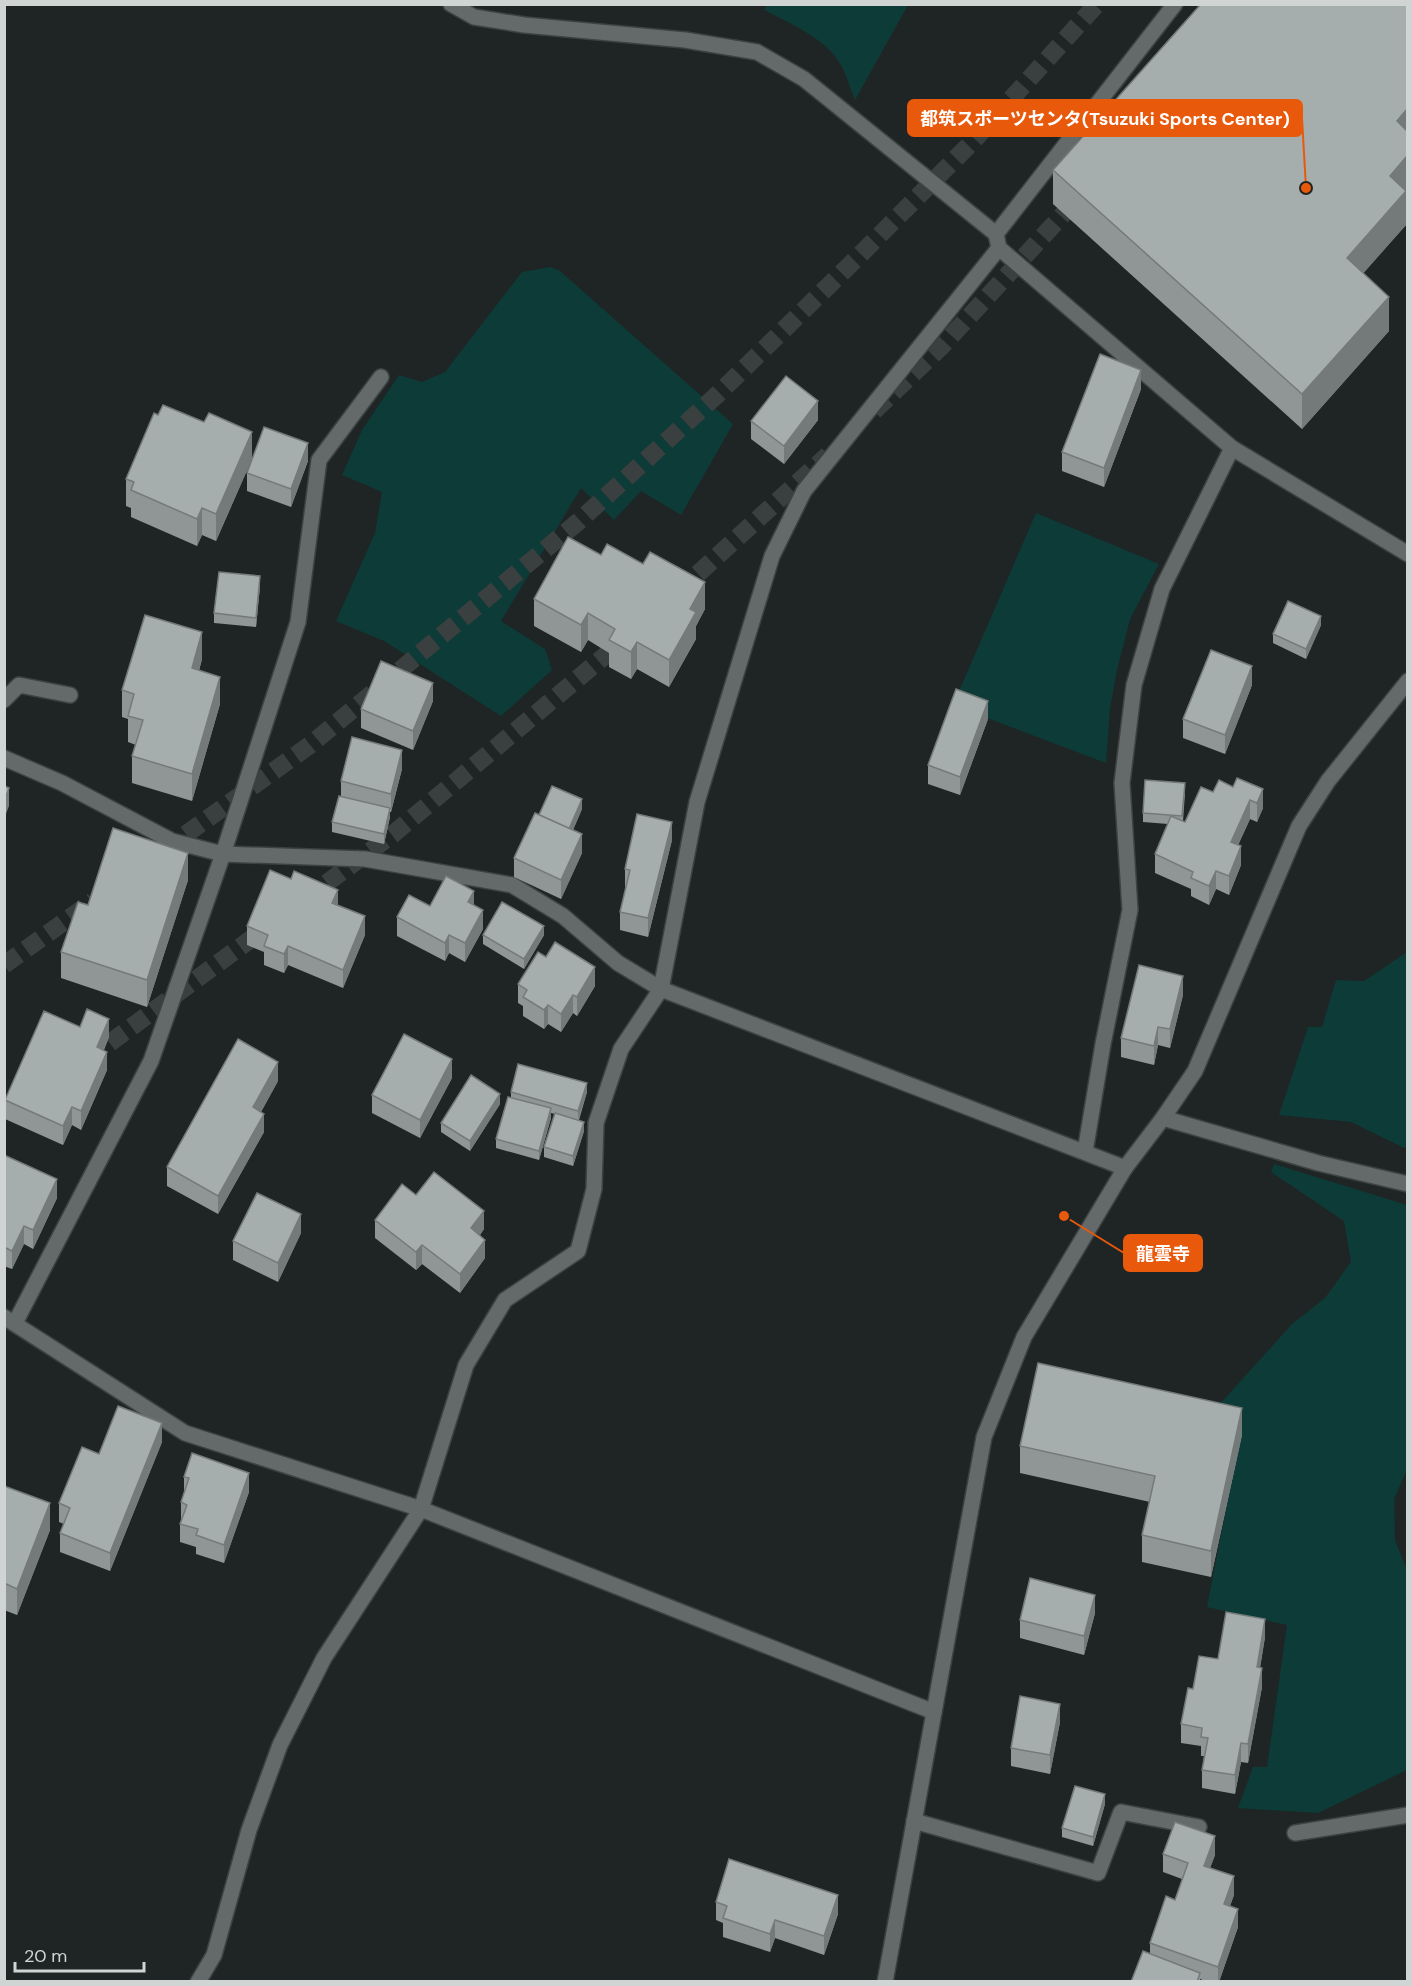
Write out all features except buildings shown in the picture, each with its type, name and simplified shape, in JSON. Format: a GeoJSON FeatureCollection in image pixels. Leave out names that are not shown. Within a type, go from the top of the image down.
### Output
{"type":"FeatureCollection","features":[{"type":"Feature","properties":{"kind":"street"},"geometry":{"type":"LineString","coordinates":[[451,4],[474,16],[524,25],[685,40],[757,52],[804,79],[998,241],[1232,448],[1407,554]]}},
{"type":"Feature","properties":{"kind":"street"},"geometry":{"type":"LineString","coordinates":[[198,1982],[214,1955],[249,1830],[280,1745],[324,1658],[421,1509],[466,1365],[505,1300],[578,1251],[594,1189],[596,1123],[621,1049],[661,989],[697,802],[772,556],[804,491],[998,241],[1175,4]]}},
{"type":"Feature","properties":{"kind":"street"},"geometry":{"type":"LineString","coordinates":[[381,377],[319,460],[297,622],[223,854],[151,1061],[10,1320],[185,1433],[421,1509],[934,1712]]}},
{"type":"Feature","properties":{"kind":"street"},"geometry":{"type":"LineString","coordinates":[[1085,1152],[1103,1044],[1130,910],[1122,783],[1134,685],[1162,589],[1232,448]]}},
{"type":"Feature","properties":{"kind":"street"},"geometry":{"type":"LineString","coordinates":[[885,1982],[984,1437],[1024,1337],[1125,1168],[1195,1071],[1299,825],[1328,781],[1407,681]]}},
{"type":"Feature","properties":{"kind":"street"},"geometry":{"type":"LineString","coordinates":[[4,700],[19,685],[70,695]]}},
{"type":"Feature","properties":{"kind":"street"},"geometry":{"type":"LineString","coordinates":[[4,758],[62,783],[172,841],[223,854],[365,859],[512,885],[563,916],[618,963],[661,989],[1125,1168]]}},
{"type":"Feature","properties":{"kind":"street"},"geometry":{"type":"LineString","coordinates":[[1163,1118],[1318,1163],[1407,1184]]}},
{"type":"Feature","properties":{"kind":"street"},"geometry":{"type":"LineString","coordinates":[[914,1821],[1098,1873],[1120,1812],[1199,1827]]}},
{"type":"Feature","properties":{"kind":"street"},"geometry":{"type":"LineString","coordinates":[[1295,1833],[1407,1815]]}},
{"type":"Feature","properties":{"kind":"green space"},"geometry":{"type":"Polygon","coordinates":[[[768,4],[908,5],[855,100],[843,69],[835,56],[807,33],[764,10],[768,4]]]}},
{"type":"Feature","properties":{"kind":"green space"},"geometry":{"type":"Polygon","coordinates":[[[551,267],[560,271],[733,424],[681,515],[641,491],[614,520],[581,488],[501,621],[545,649],[552,670],[501,716],[384,641],[336,621],[375,533],[382,492],[342,475],[362,430],[399,375],[422,382],[445,372],[522,272],[551,267]]]}},
{"type":"Feature","properties":{"kind":"green space"},"geometry":{"type":"Polygon","coordinates":[[[1036,513],[1159,564],[1130,619],[1110,709],[1106,763],[953,705],[1036,513]]]}},
{"type":"Feature","properties":{"kind":"green space"},"geometry":{"type":"Polygon","coordinates":[[[1407,952],[1407,1146],[1404,1148],[1351,1122],[1279,1115],[1308,1027],[1322,1027],[1336,980],[1364,981],[1407,952]]]}},
{"type":"Feature","properties":{"kind":"green space"},"geometry":{"type":"Polygon","coordinates":[[[1274,1164],[1407,1205],[1408,1467],[1394,1499],[1395,1540],[1407,1570],[1407,1770],[1318,1813],[1238,1808],[1253,1767],[1267,1767],[1287,1625],[1207,1607],[1238,1448],[1218,1406],[1292,1324],[1325,1298],[1351,1262],[1344,1221],[1271,1172],[1274,1164]]]}},
{"type":"Feature","properties":{"kind":"tunnel"},"geometry":{"type":"LineString","coordinates":[[164,850],[310,745],[578,522],[718,394],[858,257],[974,140],[1097,4]]}},
{"type":"Feature","properties":{"kind":"tunnel"},"geometry":{"type":"LineString","coordinates":[[874,411],[943,345],[1079,197]]}},
{"type":"Feature","properties":{"kind":"tunnel"},"geometry":{"type":"LineString","coordinates":[[678,592],[828,455]]}},
{"type":"Feature","properties":{"kind":"tunnel"},"geometry":{"type":"LineString","coordinates":[[305,899],[392,835],[626,638]]}},
{"type":"Feature","properties":{"kind":"tunnel"},"geometry":{"type":"LineString","coordinates":[[4,965],[93,901]]}},
{"type":"Feature","properties":{"kind":"tunnel"},"geometry":{"type":"LineString","coordinates":[[88,1059],[266,928]]}},
{"type":"Feature","properties":{"kind":"place","name":"都筑スポーツセンタ(Tsuzuki Sports Center)"},"geometry":{"type":"Point","coordinates":[1306,188]}},
{"type":"Feature","properties":{"kind":"place","name":"龍雲寺"},"geometry":{"type":"Point","coordinates":[1064,1216]}}]}
